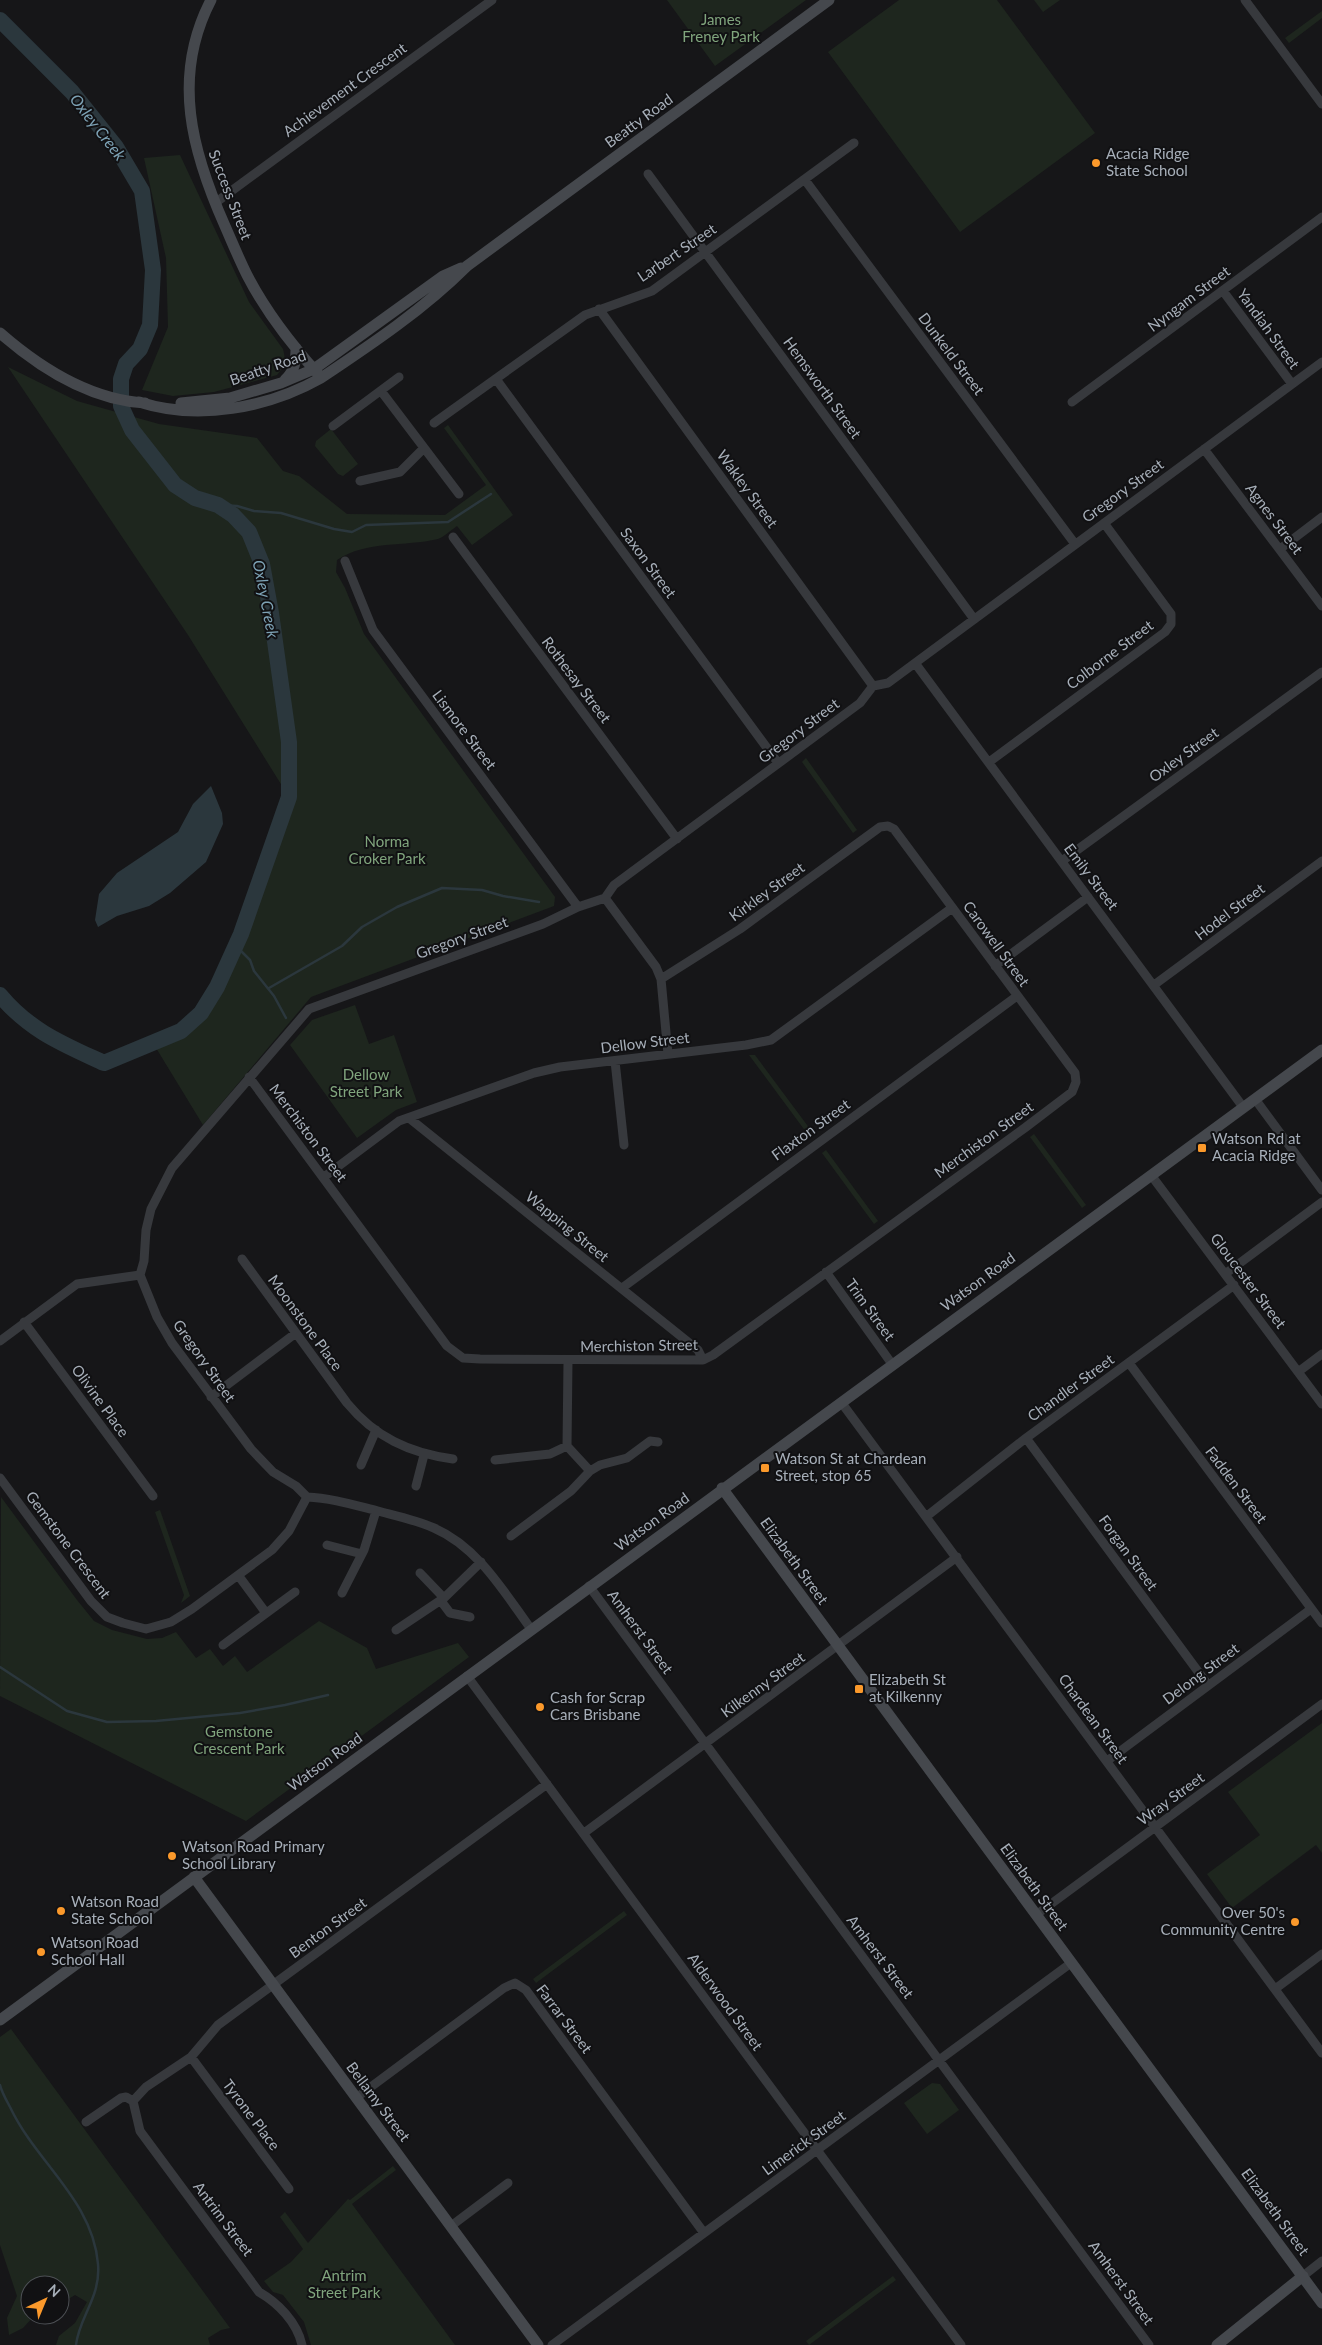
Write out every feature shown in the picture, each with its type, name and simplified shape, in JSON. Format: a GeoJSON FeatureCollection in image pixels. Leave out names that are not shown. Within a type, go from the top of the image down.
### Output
{"type":"FeatureCollection","features":[{"type":"Feature","properties":{"kind":"street","name":"Success Street"},"geometry":{"type":"LineString","coordinates":[[211,0],[201,19],[194,46],[189,104],[199,161],[246,275],[296,348],[317,373]]}},
{"type":"Feature","properties":{"kind":"street","name":"Achievement Crescent"},"geometry":{"type":"LineString","coordinates":[[215,203],[492,0]]}},
{"type":"Feature","properties":{"kind":"street","name":"Beatty Road"},"geometry":{"type":"LineString","coordinates":[[0,333],[56,374],[112,398],[139,402],[195,403],[230,398],[317,373],[410,314],[450,283],[467,266],[829,0]]}},
{"type":"Feature","properties":{"kind":"street"},"geometry":{"type":"LineString","coordinates":[[1245,0],[1322,104]]}},
{"type":"Feature","properties":{"kind":"street","name":"Larbert Street"},"geometry":{"type":"LineString","coordinates":[[434,423],[585,315],[652,291],[854,143]]}},
{"type":"Feature","properties":{"kind":"street","name":"Hemsworth Street"},"geometry":{"type":"LineString","coordinates":[[648,174],[974,619]]}},
{"type":"Feature","properties":{"kind":"street","name":"Dunkeld Street"},"geometry":{"type":"LineString","coordinates":[[806,180],[1075,544]]}},
{"type":"Feature","properties":{"kind":"street","name":"Nyngam Street"},"geometry":{"type":"LineString","coordinates":[[1072,402],[1322,217]]}},
{"type":"Feature","properties":{"kind":"street","name":"Yandiah Street"},"geometry":{"type":"LineString","coordinates":[[1223,291],[1292,384]]}},
{"type":"Feature","properties":{"kind":"street","name":"Wakley Street"},"geometry":{"type":"LineString","coordinates":[[598,309],[873,686]]}},
{"type":"Feature","properties":{"kind":"street"},"geometry":{"type":"LineString","coordinates":[[282,383],[292,373],[296,361],[296,348]]}},
{"type":"Feature","properties":{"kind":"street","name":"Gregory Street"},"geometry":{"type":"LineString","coordinates":[[307,1497],[296,1486],[273,1472],[251,1449],[211,1397],[172,1343],[157,1318],[140,1275],[144,1261],[146,1230],[151,1209],[172,1168],[309,1009],[543,924],[578,907],[605,898],[614,885],[860,703],[873,686],[888,683],[1322,362]]}},
{"type":"Feature","properties":{"kind":"street","name":"Beatty Road"},"geometry":{"type":"LineString","coordinates":[[139,402],[162,410],[233,408],[270,400],[308,385],[317,373]]}},
{"type":"Feature","properties":{"kind":"street"},"geometry":{"type":"LineString","coordinates":[[333,426],[399,378]]}},
{"type":"Feature","properties":{"kind":"street","name":"Saxon Street"},"geometry":{"type":"LineString","coordinates":[[496,379],[778,763]]}},
{"type":"Feature","properties":{"kind":"street"},"geometry":{"type":"LineString","coordinates":[[381,390],[459,494]]}},
{"type":"Feature","properties":{"kind":"street"},"geometry":{"type":"LineString","coordinates":[[360,481],[400,472],[424,448]]}},
{"type":"Feature","properties":{"kind":"street","name":"Agnes Street"},"geometry":{"type":"LineString","coordinates":[[1204,448],[1322,606]]}},
{"type":"Feature","properties":{"kind":"street"},"geometry":{"type":"LineString","coordinates":[[1280,549],[1322,517]]}},
{"type":"Feature","properties":{"kind":"street","name":"Colborne Street"},"geometry":{"type":"LineString","coordinates":[[989,762],[1165,632],[1170,624],[1171,614],[1104,523]]}},
{"type":"Feature","properties":{"kind":"street","name":"Rothesay Street"},"geometry":{"type":"LineString","coordinates":[[453,537],[677,839]]}},
{"type":"Feature","properties":{"kind":"street","name":"Lismore Street"},"geometry":{"type":"LineString","coordinates":[[345,561],[373,630],[578,907]]}},
{"type":"Feature","properties":{"kind":"street","name":"Emily Street"},"geometry":{"type":"LineString","coordinates":[[915,663],[1243,1108]]}},
{"type":"Feature","properties":{"kind":"street","name":"Oxley Street"},"geometry":{"type":"LineString","coordinates":[[1062,862],[1322,672]]}},
{"type":"Feature","properties":{"kind":"street","name":"Carowell Street"},"geometry":{"type":"LineString","coordinates":[[888,826],[894,829],[1074,1073],[1076,1082]]}},
{"type":"Feature","properties":{"kind":"street","name":"Kirkley Street"},"geometry":{"type":"LineString","coordinates":[[661,979],[740,929],[880,827],[888,826]]}},
{"type":"Feature","properties":{"kind":"street","name":"Hodel Street"},"geometry":{"type":"LineString","coordinates":[[1154,985],[1322,861]]}},
{"type":"Feature","properties":{"kind":"street"},"geometry":{"type":"LineString","coordinates":[[995,966],[1088,897]]}},
{"type":"Feature","properties":{"kind":"street"},"geometry":{"type":"LineString","coordinates":[[605,898],[656,967],[661,979],[668,1054]]}},
{"type":"Feature","properties":{"kind":"street","name":"Dellow Street"},"geometry":{"type":"LineString","coordinates":[[324,1177],[399,1121],[534,1072],[560,1067],[746,1045],[771,1040],[952,908]]}},
{"type":"Feature","properties":{"kind":"street","name":"Flaxton Street"},"geometry":{"type":"LineString","coordinates":[[622,1288],[1017,996]]}},
{"type":"Feature","properties":{"kind":"street","name":"Watson Road"},"geometry":{"type":"LineString","coordinates":[[0,2020],[722,1488],[1322,1050]]}},
{"type":"Feature","properties":{"kind":"street"},"geometry":{"type":"LineString","coordinates":[[615,1061],[624,1145]]}},
{"type":"Feature","properties":{"kind":"street","name":"Merchiston Street"},"geometry":{"type":"LineString","coordinates":[[249,1077],[447,1346],[463,1358],[568,1361],[703,1360],[713,1355],[1072,1092],[1076,1082]]}},
{"type":"Feature","properties":{"kind":"street"},"geometry":{"type":"LineString","coordinates":[[1255,1099],[1322,1190]]}},
{"type":"Feature","properties":{"kind":"street","name":"Wapping Street"},"geometry":{"type":"LineString","coordinates":[[409,1118],[698,1350],[703,1360]]}},
{"type":"Feature","properties":{"kind":"street","name":"Gloucester Street"},"geometry":{"type":"LineString","coordinates":[[1152,1175],[1322,1404]]}},
{"type":"Feature","properties":{"kind":"street"},"geometry":{"type":"LineString","coordinates":[[1225,1274],[1322,1202]]}},
{"type":"Feature","properties":{"kind":"street","name":"Moonstone Place"},"geometry":{"type":"LineString","coordinates":[[242,1259],[347,1403],[365,1423],[404,1447],[424,1455],[453,1460]]}},
{"type":"Feature","properties":{"kind":"street","name":"Trim Street"},"geometry":{"type":"LineString","coordinates":[[826,1272],[892,1364]]}},
{"type":"Feature","properties":{"kind":"street"},"geometry":{"type":"LineString","coordinates":[[0,1341],[77,1284],[140,1275]]}},
{"type":"Feature","properties":{"kind":"street","name":"Chandler Street"},"geometry":{"type":"LineString","coordinates":[[927,1516],[1026,1438],[1234,1285]]}},
{"type":"Feature","properties":{"kind":"street","name":"Olivine Place"},"geometry":{"type":"LineString","coordinates":[[24,1322],[153,1496]]}},
{"type":"Feature","properties":{"kind":"street"},"geometry":{"type":"LineString","coordinates":[[211,1397],[296,1333]]}},
{"type":"Feature","properties":{"kind":"street"},"geometry":{"type":"LineString","coordinates":[[1298,1372],[1322,1354]]}},
{"type":"Feature","properties":{"kind":"street"},"geometry":{"type":"LineString","coordinates":[[568,1361],[567,1446],[590,1471]]}},
{"type":"Feature","properties":{"kind":"street","name":"Fadden Street"},"geometry":{"type":"LineString","coordinates":[[1129,1363],[1322,1623]]}},
{"type":"Feature","properties":{"kind":"street","name":"Chardean Street"},"geometry":{"type":"LineString","coordinates":[[841,1402],[958,1557],[1322,2053]]}},
{"type":"Feature","properties":{"kind":"street"},"geometry":{"type":"LineString","coordinates":[[361,1464],[376,1430]]}},
{"type":"Feature","properties":{"kind":"street","name":"Forgan Street"},"geometry":{"type":"LineString","coordinates":[[1026,1438],[1208,1685]]}},
{"type":"Feature","properties":{"kind":"street"},"geometry":{"type":"LineString","coordinates":[[511,1536],[571,1491],[590,1471],[600,1465],[627,1458],[650,1441],[658,1442]]}},
{"type":"Feature","properties":{"kind":"street"},"geometry":{"type":"LineString","coordinates":[[495,1460],[550,1454],[567,1446]]}},
{"type":"Feature","properties":{"kind":"street"},"geometry":{"type":"LineString","coordinates":[[416,1486],[424,1455]]}},
{"type":"Feature","properties":{"kind":"street","name":"Gemstone Crescent"},"geometry":{"type":"LineString","coordinates":[[0,1478],[91,1601],[107,1617],[146,1629],[171,1622],[272,1550],[289,1531],[307,1497]]}},
{"type":"Feature","properties":{"kind":"street","name":"Elizabeth Street"},"geometry":{"type":"LineString","coordinates":[[722,1488],[1322,2302]]}},
{"type":"Feature","properties":{"kind":"street"},"geometry":{"type":"LineString","coordinates":[[307,1497],[326,1498],[434,1528],[460,1543],[481,1562],[531,1629]]}},
{"type":"Feature","properties":{"kind":"street"},"geometry":{"type":"LineString","coordinates":[[342,1593],[362,1554],[376,1511]]}},
{"type":"Feature","properties":{"kind":"street"},"geometry":{"type":"LineString","coordinates":[[327,1546],[362,1554]]}},
{"type":"Feature","properties":{"kind":"street","name":"Kilkenny Street"},"geometry":{"type":"LineString","coordinates":[[584,1833],[958,1557]]}},
{"type":"Feature","properties":{"kind":"street"},"geometry":{"type":"LineString","coordinates":[[396,1630],[443,1599],[481,1562]]}},
{"type":"Feature","properties":{"kind":"street"},"geometry":{"type":"LineString","coordinates":[[420,1573],[443,1599],[450,1613],[470,1617]]}},
{"type":"Feature","properties":{"kind":"street"},"geometry":{"type":"LineString","coordinates":[[238,1575],[266,1613]]}},
{"type":"Feature","properties":{"kind":"street","name":"Amherst Street"},"geometry":{"type":"LineString","coordinates":[[589,1586],[1149,2345]]}},
{"type":"Feature","properties":{"kind":"street"},"geometry":{"type":"LineString","coordinates":[[223,1645],[295,1592]]}},
{"type":"Feature","properties":{"kind":"street","name":"Delong Street"},"geometry":{"type":"LineString","coordinates":[[1106,1761],[1311,1609]]}},
{"type":"Feature","properties":{"kind":"street","name":"Alderwood Street"},"geometry":{"type":"LineString","coordinates":[[467,1676],[960,2345]]}},
{"type":"Feature","properties":{"kind":"street","name":"Wray Street"},"geometry":{"type":"LineString","coordinates":[[1036,1915],[1322,1704]]}},
{"type":"Feature","properties":{"kind":"street","name":"Benton Street"},"geometry":{"type":"LineString","coordinates":[[133,2101],[146,2087],[191,2057],[218,2025],[547,1784]]}},
{"type":"Feature","properties":{"kind":"street","name":"Bellamy Street"},"geometry":{"type":"LineString","coordinates":[[194,1877],[538,2345]]}},
{"type":"Feature","properties":{"kind":"street"},"geometry":{"type":"LineString","coordinates":[[1275,1989],[1322,1954]]}},
{"type":"Feature","properties":{"kind":"street","name":"Limerick Street"},"geometry":{"type":"LineString","coordinates":[[552,2345],[1071,1963]]}},
{"type":"Feature","properties":{"kind":"street","name":"Farrar Street"},"geometry":{"type":"LineString","coordinates":[[356,2098],[504,1988],[515,1983],[526,1990],[704,2233]]}},
{"type":"Feature","properties":{"kind":"street","name":"Tyrone Place"},"geometry":{"type":"LineString","coordinates":[[191,2057],[288,2189]]}},
{"type":"Feature","properties":{"kind":"street"},"geometry":{"type":"LineString","coordinates":[[86,2122],[120,2098],[126,2097],[133,2101]]}},
{"type":"Feature","properties":{"kind":"street","name":"Antrim Street"},"geometry":{"type":"LineString","coordinates":[[133,2101],[140,2130],[259,2292],[276,2302],[297,2330],[302,2345]]}},
{"type":"Feature","properties":{"kind":"street"},"geometry":{"type":"LineString","coordinates":[[451,2226],[508,2183]]}},
{"type":"Feature","properties":{"kind":"street"},"geometry":{"type":"LineString","coordinates":[[1217,2345],[1322,2261]]}},
{"type":"Feature","properties":{"kind":"green space","name":"James Freney Park"},"geometry":{"type":"Polygon","coordinates":[[[667,0],[806,0],[715,66],[667,0]]]}},
{"type":"Feature","properties":{"kind":"green space"},"geometry":{"type":"Polygon","coordinates":[[[899,0],[997,0],[1095,133],[960,232],[828,52],[899,0]]]}},
{"type":"Feature","properties":{"kind":"green space"},"geometry":{"type":"Polygon","coordinates":[[[1034,0],[1060,0],[1043,12],[1034,0]]]}},
{"type":"Feature","properties":{"kind":"green space"},"geometry":{"type":"Polygon","coordinates":[[[1322,11],[1322,18],[1289,43],[1285,38],[1322,11]]]}},
{"type":"Feature","properties":{"kind":"green space"},"geometry":{"type":"Polygon","coordinates":[[[180,155],[249,302],[283,349],[285,360],[282,369],[277,375],[214,392],[173,396],[142,390],[168,327],[166,258],[144,158],[180,155]]]}},
{"type":"Feature","properties":{"kind":"green space","name":"Norma Croker Park"},"geometry":{"type":"Polygon","coordinates":[[[8,367],[77,401],[159,424],[257,438],[283,471],[299,476],[347,514],[445,515],[486,485],[444,428],[448,425],[513,515],[472,545],[457,526],[438,539],[361,549],[337,560],[336,572],[345,588],[364,634],[555,897],[554,906],[311,997],[203,1125],[153,1043],[181,1031],[201,1013],[217,987],[241,934],[289,797],[188,635],[8,367]]]}},
{"type":"Feature","properties":{"kind":"green space"},"geometry":{"type":"Polygon","coordinates":[[[331,429],[358,464],[343,476],[338,474],[315,446],[316,441],[331,429]]]}},
{"type":"Feature","properties":{"kind":"green space"},"geometry":{"type":"Polygon","coordinates":[[[806,758],[857,830],[853,833],[802,762],[806,758]]]}},
{"type":"Feature","properties":{"kind":"green space","name":"Dellow Street Park"},"geometry":{"type":"Polygon","coordinates":[[[355,1005],[369,1044],[394,1035],[417,1102],[396,1110],[357,1138],[290,1045],[312,1020],[355,1005]]]}},
{"type":"Feature","properties":{"kind":"green space"},"geometry":{"type":"Polygon","coordinates":[[[749,1055],[755,1055],[813,1133],[809,1136],[749,1055]]]}},
{"type":"Feature","properties":{"kind":"green space"},"geometry":{"type":"Polygon","coordinates":[[[1034,1134],[1086,1205],[1082,1208],[1030,1137],[1034,1134]]]}},
{"type":"Feature","properties":{"kind":"green space"},"geometry":{"type":"Polygon","coordinates":[[[826,1150],[878,1221],[874,1224],[822,1153],[826,1150]]]}},
{"type":"Feature","properties":{"kind":"green space","name":"Gemstone Crescent Park"},"geometry":{"type":"Polygon","coordinates":[[[1,1497],[94,1621],[112,1630],[147,1639],[162,1638],[176,1632],[196,1658],[210,1649],[223,1666],[235,1656],[247,1672],[319,1621],[367,1648],[376,1669],[458,1643],[469,1657],[246,1821],[0,1696],[1,1497]]]}},
{"type":"Feature","properties":{"kind":"green space"},"geometry":{"type":"Polygon","coordinates":[[[160,1510],[190,1596],[181,1603],[184,1595],[155,1512],[160,1510]]]}},
{"type":"Feature","properties":{"kind":"green space"},"geometry":{"type":"Polygon","coordinates":[[[1322,1723],[1322,1853],[1316,1845],[1232,1908],[1207,1874],[1260,1835],[1228,1792],[1322,1723]]]}},
{"type":"Feature","properties":{"kind":"green space"},"geometry":{"type":"Polygon","coordinates":[[[624,1911],[627,1915],[536,1983],[533,1979],[624,1911]]]}},
{"type":"Feature","properties":{"kind":"green space"},"geometry":{"type":"Polygon","coordinates":[[[11,2029],[230,2328],[221,2330],[208,2338],[210,2345],[56,2345],[59,2336],[75,2323],[87,2302],[75,2295],[70,2298],[70,2275],[20,2275],[20,2325],[26,2325],[9,2335],[7,2318],[17,2296],[0,2245],[0,2037],[11,2029]]]}},
{"type":"Feature","properties":{"kind":"green space"},"geometry":{"type":"Polygon","coordinates":[[[932,2083],[940,2084],[959,2110],[927,2134],[904,2103],[932,2083]]]}},
{"type":"Feature","properties":{"kind":"green space","name":"Antrim Street Park"},"geometry":{"type":"Polygon","coordinates":[[[393,2166],[396,2170],[352,2204],[455,2345],[311,2345],[304,2322],[283,2295],[273,2292],[264,2281],[291,2262],[303,2249],[280,2217],[285,2212],[308,2243],[348,2199],[350,2200],[393,2166]]]}},
{"type":"Feature","properties":{"kind":"green space"},"geometry":{"type":"Polygon","coordinates":[[[893,2276],[896,2280],[809,2345],[806,2341],[893,2276]]]}},
{"type":"Feature","properties":{"kind":"shaded area"},"geometry":{"type":"Polygon","coordinates":[[[211,786],[222,813],[223,824],[206,862],[170,893],[149,906],[117,916],[98,927],[95,920],[99,894],[117,873],[178,832],[193,804],[211,786]]]}},
{"type":"Feature","properties":{"kind":"waterway","name":"Oxley Creek"},"geometry":{"type":"LineString","coordinates":[[0,20],[72,92],[116,147],[142,191],[153,270],[150,325],[140,349],[126,364],[121,379],[121,406],[132,430],[175,485],[195,498],[218,505],[233,515],[249,532],[262,564],[271,613],[289,742],[289,797],[241,934],[217,987],[201,1013],[181,1031],[104,1063],[61,1043],[35,1027],[0,995]]}},
{"type":"Feature","properties":{"kind":"waterway"},"geometry":{"type":"LineString","coordinates":[[218,505],[281,513],[334,529],[352,532],[366,525],[448,522],[491,494]]}},
{"type":"Feature","properties":{"kind":"waterway"},"geometry":{"type":"LineString","coordinates":[[269,988],[342,946],[362,927],[397,907],[442,888],[482,890],[503,896],[539,902]]}},
{"type":"Feature","properties":{"kind":"waterway"},"geometry":{"type":"LineString","coordinates":[[236,946],[250,960],[254,971],[274,996],[286,1018]]}},
{"type":"Feature","properties":{"kind":"waterway"},"geometry":{"type":"LineString","coordinates":[[0,1667],[67,1711],[107,1722],[156,1721],[240,1713],[328,1695]]}},
{"type":"Feature","properties":{"kind":"waterway"},"geometry":{"type":"LineString","coordinates":[[0,2085],[22,2129],[75,2202],[86,2221],[94,2241],[98,2276],[93,2297],[81,2325],[76,2345]]}},
{"type":"Feature","properties":{"kind":"place","name":"Acacia Ridge State School"},"geometry":{"type":"Point","coordinates":[1096,163]}},
{"type":"Feature","properties":{"kind":"place","name":"Watson Rd at Acacia Ridge"},"geometry":{"type":"Point","coordinates":[1202,1148]}},
{"type":"Feature","properties":{"kind":"place","name":"Watson St at Chardean Street, stop 65"},"geometry":{"type":"Point","coordinates":[765,1468]}},
{"type":"Feature","properties":{"kind":"place","name":"Elizabeth St at Kilkenny"},"geometry":{"type":"Point","coordinates":[859,1689]}},
{"type":"Feature","properties":{"kind":"place","name":"Cash for Scrap Cars Brisbane"},"geometry":{"type":"Point","coordinates":[540,1707]}},
{"type":"Feature","properties":{"kind":"place","name":"Watson Road Primary School Library"},"geometry":{"type":"Point","coordinates":[172,1856]}},
{"type":"Feature","properties":{"kind":"place","name":"Watson Road State School"},"geometry":{"type":"Point","coordinates":[61,1911]}},
{"type":"Feature","properties":{"kind":"place","name":"Over 50's Community Centre"},"geometry":{"type":"Point","coordinates":[1295,1922]}},
{"type":"Feature","properties":{"kind":"place","name":"Watson Road School Hall"},"geometry":{"type":"Point","coordinates":[41,1952]}}]}
